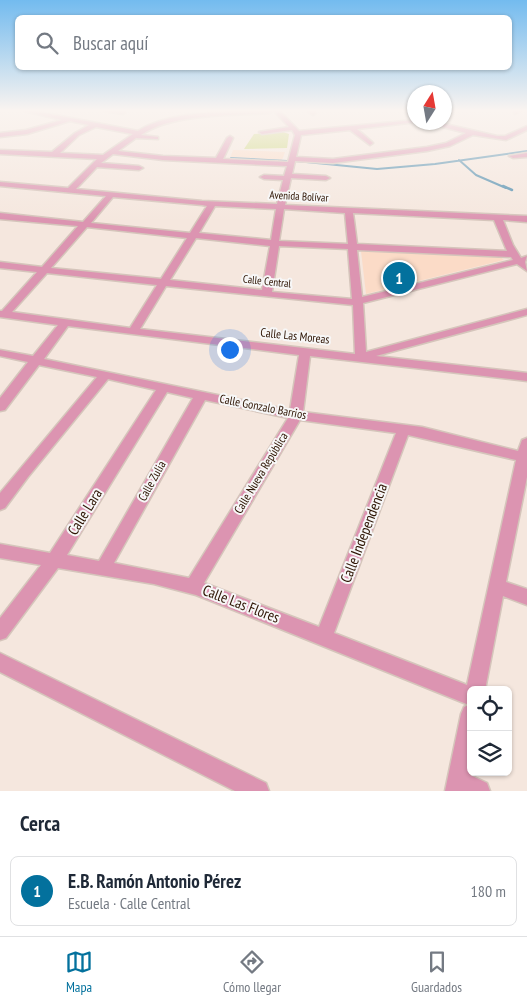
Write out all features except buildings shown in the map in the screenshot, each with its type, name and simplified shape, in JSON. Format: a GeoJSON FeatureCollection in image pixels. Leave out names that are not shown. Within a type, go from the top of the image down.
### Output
{"type":"FeatureCollection","features":[{"type":"Feature","properties":{"kind":"street"},"geometry":{"type":"LineString","coordinates":[[53,155],[61,148]]}},
{"type":"Feature","properties":{"kind":"street"},"geometry":{"type":"LineString","coordinates":[[70,191],[95,165],[118,148]]}},
{"type":"Feature","properties":{"kind":"street"},"geometry":{"type":"LineString","coordinates":[[219,160],[225,148]]}},
{"type":"Feature","properties":{"kind":"street"},"geometry":{"type":"LineString","coordinates":[[268,294],[280,207],[293,148]]}},
{"type":"Feature","properties":{"kind":"street"},"geometry":{"type":"LineString","coordinates":[[112,152],[199,160],[327,161],[433,148]]}},
{"type":"Feature","properties":{"kind":"street"},"geometry":{"type":"LineString","coordinates":[[0,152],[104,158]]}},
{"type":"Feature","properties":{"kind":"street"},"geometry":{"type":"LineString","coordinates":[[513,156],[527,156]]}},
{"type":"Feature","properties":{"kind":"street"},"geometry":{"type":"LineString","coordinates":[[193,169],[199,160]]}},
{"type":"Feature","properties":{"kind":"street"},"geometry":{"type":"LineString","coordinates":[[95,165],[140,168]]}},
{"type":"Feature","properties":{"kind":"street"},"geometry":{"type":"LineString","coordinates":[[264,177],[326,178]]}},
{"type":"Feature","properties":{"kind":"street"},"geometry":{"type":"LineString","coordinates":[[135,197],[143,186]]}},
{"type":"Feature","properties":{"kind":"street","name":"Avenida Bolívar"},"geometry":{"type":"LineString","coordinates":[[1,187],[213,203],[240,201],[280,207],[527,219]]}},
{"type":"Feature","properties":{"kind":"street"},"geometry":{"type":"LineString","coordinates":[[2,314],[112,195]]}},
{"type":"Feature","properties":{"kind":"street"},"geometry":{"type":"LineString","coordinates":[[133,332],[213,203]]}},
{"type":"Feature","properties":{"kind":"street"},"geometry":{"type":"LineString","coordinates":[[349,210],[358,302],[361,358],[527,312]]}},
{"type":"Feature","properties":{"kind":"street"},"geometry":{"type":"LineString","coordinates":[[0,216],[276,243],[352,246],[520,258]]}},
{"type":"Feature","properties":{"kind":"street"},"geometry":{"type":"LineString","coordinates":[[496,217],[527,268]]}},
{"type":"Feature","properties":{"kind":"street","name":"Calle Central"},"geometry":{"type":"LineString","coordinates":[[0,265],[358,302],[520,258]]}},
{"type":"Feature","properties":{"kind":"street","name":"Calle Las Moreas"},"geometry":{"type":"LineString","coordinates":[[2,314],[133,332],[527,377]]}},
{"type":"Feature","properties":{"kind":"street"},"geometry":{"type":"LineString","coordinates":[[0,407],[65,323]]}},
{"type":"Feature","properties":{"kind":"street","name":"Calle Nueva República"},"geometry":{"type":"LineString","coordinates":[[193,586],[296,415],[305,351]]}},
{"type":"Feature","properties":{"kind":"street","name":"Calle Gonzalo Barrios"},"geometry":{"type":"LineString","coordinates":[[0,353],[296,415],[404,429],[526,453]]}},
{"type":"Feature","properties":{"kind":"street"},"geometry":{"type":"LineString","coordinates":[[0,504],[23,472],[105,375]]}},
{"type":"Feature","properties":{"kind":"street","name":"Calle Lara"},"geometry":{"type":"LineString","coordinates":[[0,632],[63,548],[164,387]]}},
{"type":"Feature","properties":{"kind":"street","name":"Calle Zulia"},"geometry":{"type":"LineString","coordinates":[[103,568],[201,395]]}},
{"type":"Feature","properties":{"kind":"street","name":"Calle Independencia"},"geometry":{"type":"LineString","coordinates":[[324,637],[404,429]]}},
{"type":"Feature","properties":{"kind":"street"},"geometry":{"type":"LineString","coordinates":[[477,686],[496,586],[526,453]]}},
{"type":"Feature","properties":{"kind":"street","name":"Calle Las Flores"},"geometry":{"type":"LineString","coordinates":[[0,551],[103,568],[193,586],[467,694]]}},
{"type":"Feature","properties":{"kind":"street"},"geometry":{"type":"LineString","coordinates":[[496,586],[527,597]]}},
{"type":"Feature","properties":{"kind":"street"},"geometry":{"type":"LineString","coordinates":[[0,662],[257,791]]}},
{"type":"Feature","properties":{"kind":"street"},"geometry":{"type":"LineString","coordinates":[[468,731],[457,786],[479,791]]}},
{"type":"Feature","properties":{"kind":"shaded area"},"geometry":{"type":"Polygon","coordinates":[[[233,150],[285,152],[282,160],[230,158],[233,150]]]}},
{"type":"Feature","properties":{"kind":"shaded area"},"geometry":{"type":"Polygon","coordinates":[[[361,251],[499,256],[504,260],[366,294],[361,251]]]}},
{"type":"Feature","properties":{"kind":"green space"},"geometry":{"type":"Polygon","coordinates":[[[245,148],[287,148],[287,148],[245,148]]]}},
{"type":"Feature","properties":{"kind":"waterway"},"geometry":{"type":"LineString","coordinates":[[460,161],[527,151]]}},
{"type":"Feature","properties":{"kind":"waterway"},"geometry":{"type":"LineString","coordinates":[[231,158],[287,161]]}},
{"type":"Feature","properties":{"kind":"waterway"},"geometry":{"type":"LineString","coordinates":[[296,161],[377,169],[460,161]]}},
{"type":"Feature","properties":{"kind":"waterway"},"geometry":{"type":"LineString","coordinates":[[460,161],[476,175],[506,188]]}},
{"type":"Feature","properties":{"kind":"waterway"},"geometry":{"type":"LineString","coordinates":[[503,186],[512,190]]}},
{"type":"Feature","properties":{"kind":"place","name":"E.B. Ramón Antonio Pérez"},"geometry":{"type":"Point","coordinates":[399,278]}}]}
